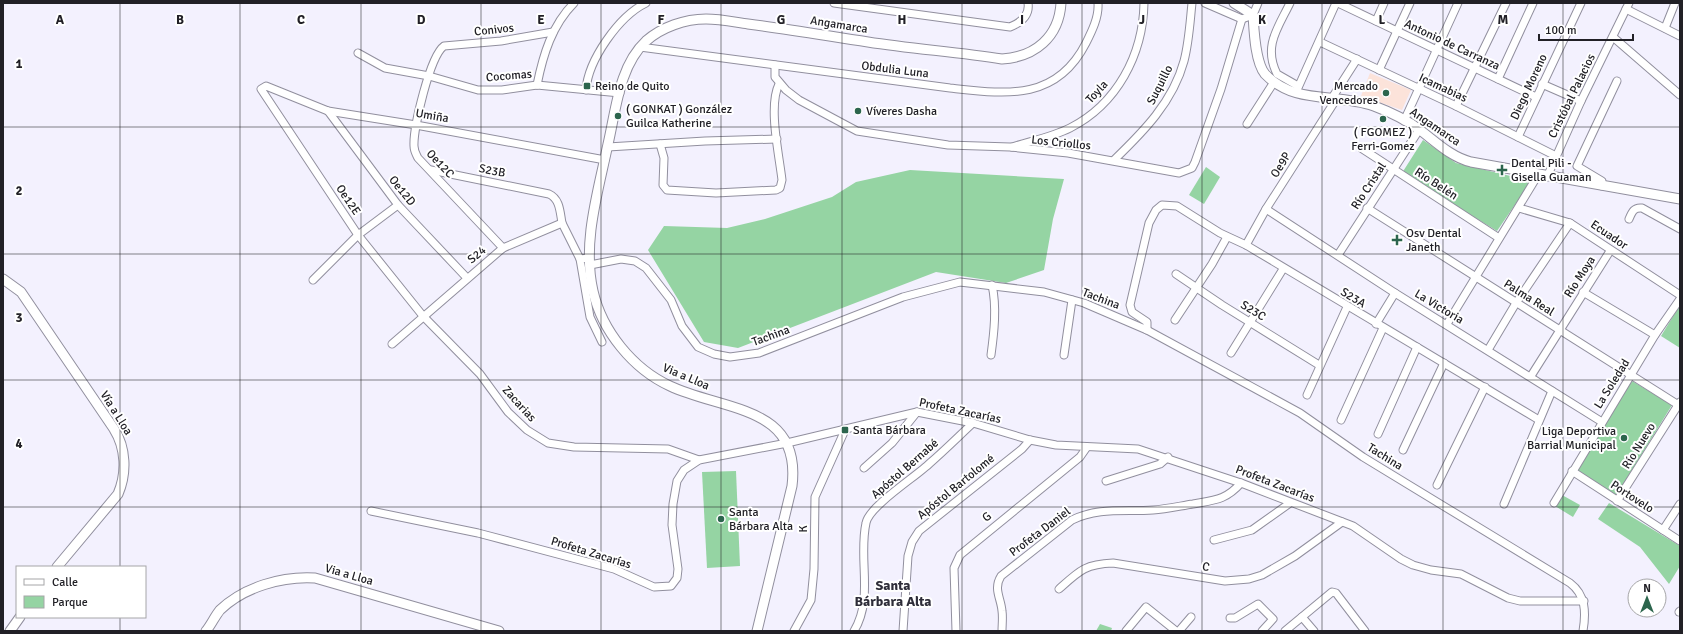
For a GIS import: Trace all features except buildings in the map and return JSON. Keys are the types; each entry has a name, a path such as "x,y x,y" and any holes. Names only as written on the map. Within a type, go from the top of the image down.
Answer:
{"street":[{"path":"537,85 541,66 553,32 574,3"},
{"path":"586,90 592,68 610,35 623,20 646,3"},
{"path":"834,3 876,6 1010,27 1019,23 1025,16 1028,3"},
{"name":"Angamarca","path":"620,93 629,64 640,47 667,27 680,23 706,19 1002,59 1014,58 1031,53 1048,39 1056,25 1061,3"},
{"name":"Obdulia Luna","path":"640,47 1001,94 1024,92 1040,87 1060,76 1075,62 1092,30 1098,11 1098,3"},
{"name":"Toyla","path":"1010,147 1068,128 1098,110 1122,80 1132,61 1139,39 1144,3"},
{"name":"Suquillo","path":"1114,160 1143,132 1157,115 1177,79 1184,61 1192,3"},
{"path":"1205,3 1242,19 1253,15 1258,3"},
{"path":"1234,3 1253,15"},
{"path":"1290,3 1271,43 1270,55 1277,74 1297,90 1337,3"},
{"name":"Antonio de Carranza","path":"1337,3 1536,97"},
{"path":"1376,21 1384,3"},
{"path":"1379,70 1410,3"},
{"path":"1404,120 1458,3"},
{"path":"1456,106 1506,3"},
{"path":"1498,79 1533,3"},
{"name":"Diego Moreno","path":"1518,137 1581,3"},
{"path":"1665,28 1675,3"},
{"path":"1628,6 1680,36"},
{"name":"Cristóbal Palacios","path":"1447,324 1499,238 1556,156 1581,101 1628,6"},
{"name":"Angamarca","path":"1253,15 1260,66 1264,73 1274,82 1297,90 1373,106 1404,120 1435,143 1464,160 1543,176 1680,199"},
{"name":"Los Criollos","path":"779,84 799,100 857,131 948,145 1010,147 1114,160 1179,173 1192,168 1195,162 1221,89 1242,19"},
{"name":"Conivos","path":"439,49 452,44 501,41 553,32"},
{"path":"1613,37 1680,95"},
{"name":"Icamabias","path":"1320,42 1456,106 1556,156"},
{"name":"Oe12C","path":"439,49 429,76 416,125 414,147 415,153 503,248"},
{"name":"Cocomas","path":"358,53 385,68 429,76 478,90 490,91 537,85 620,93"},
{"name":"Oe9P","path":"1246,245 1266,209 1335,98 1357,59"},
{"path":"660,144 664,158 663,185 667,190 716,193 772,191 780,188 782,180 774,98 779,84 775,77 776,65"},
{"path":"1247,124 1274,82"},
{"path":"1602,186 1602,181 1599,178 1577,166 1617,82"},
{"path":"1542,84 1581,101"},
{"name":"Umiña","path":"261,92 262,88 266,86 328,111 416,125 605,160"},
{"name":"Oe12E","path":"261,92 358,235 423,316"},
{"name":"Via a Lloa","path":"620,93 591,224 586,261 599,311 620,345 634,362 670,386 761,418 778,430 787,443 792,462 792,486 757,631"},
{"name":"Oe12D","path":"328,111 398,205 467,278"},
{"name":"Río Cristal","path":"1338,255 1367,208 1419,130"},
{"path":"608,146 660,144 705,140 777,139"},
{"name":"Río Belén","path":"1361,148 1499,238"},
{"name":"S23B","path":"431,170 555,196 558,202 562,223"},
{"path":"313,280 358,235 398,205"},
{"name":"S23A","path":"1147,330 1147,322 1130,309 1149,223 1156,210 1162,205 1177,206 1227,236 1246,245 1347,307 1540,420"},
{"path":"1628,218 1638,207 1680,229"},
{"name":"Palma Real","path":"1367,208 1475,278 1679,405"},
{"name":"Ecuador","path":"1519,208 1570,223 1680,295"},
{"name":"La Victoria","path":"1266,209 1395,293 1531,376 1602,422"},
{"path":"562,223 586,261 590,317 602,342"},
{"name":"S24","path":"392,344 503,248 562,223"},
{"path":"1488,350 1516,303 1570,223"},
{"path":"1175,320 1212,264 1227,236"},
{"name":"Río Moya","path":"1531,376 1610,250"},
{"name":"Tachina","path":"586,261 621,259 635,261 646,268 671,300 682,326 698,347 714,354 730,357 759,353 903,296 960,282 1044,292 1072,300 1147,330 1300,413 1363,457 1570,583 1580,593 1584,601"},
{"path":"1231,353 1251,323 1283,268"},
{"name":"S23C","path":"1176,274 1320,366"},
{"name":"Vía a Lloa","path":"3,279 21,292 114,429 123,450 124,470 118,494 58,566"},
{"path":"991,355 994,313 994,294 992,285"},
{"path":"1583,292 1655,335"},
{"path":"1376,324 1395,293"},
{"name":"La Soledad","path":"1554,503 1655,335 1680,298"},
{"path":"1064,354 1072,300"},
{"path":"1306,395 1347,307"},
{"name":"Zacarias","path":"423,316 480,374 508,412 527,430 548,443 574,447 668,449 679,451 699,460"},
{"path":"1341,420 1383,328"},
{"path":"1378,434 1417,347"},
{"path":"1403,450 1444,363"},
{"path":"1437,485 1485,387"},
{"path":"1504,504 1552,391"},
{"name":"Río Nuevo","path":"1618,501 1679,405"},
{"path":"864,468 892,443 916,412"},
{"name":"Profeta Zacarías","path":"371,510 478,533 614,569 654,587 662,588 671,586 677,578 678,569 672,525 677,482 684,470 699,460 787,443 916,412 973,423 1030,440 1087,447 1138,449 1242,483 1342,522 1363,532 1401,559 1413,565 1430,570 1461,574 1508,598 1520,601 1584,601"},
{"name":"Apóstol Bernabé","path":"854,631 861,618 864,605 864,546 866,521 880,503 930,464 973,423"},
{"name":"K","path":"794,631 811,600 814,569 815,497 845,430"},
{"name":"Apóstol Bartolomé","path":"903,631 908,556 912,542 919,531 1022,449 1030,440"},
{"name":"G","path":"956,631 954,568 960,555 1080,457 1087,447"},
{"path":"1106,481 1160,464 1168,458"},
{"name":"Portovelo","path":"1572,471 1680,542"},
{"name":"Profeta Daniel","path":"1002,631 1003,612 998,600 997,582 1001,576 1072,520 1084,514 1154,510 1221,499 1233,492 1242,483"},
{"path":"1214,540 1252,530 1290,503"},
{"path":"1663,530 1680,504"},
{"name":"C","path":"1059,589 1082,569 1097,563 1113,563 1225,580 1249,580 1262,575 1295,556 1342,522"},
{"name":"Via a Lloa","path":"206,631 220,611 242,595 272,582 302,577 315,578 499,631"},
{"path":"1285,631 1332,592 1336,593 1365,631"},
{"path":"1583,631 1584,601"},
{"path":"1230,618 1235,618 1258,604 1272,620 1262,631"},
{"path":"1126,631 1146,607 1177,631 1191,617"},
{"path":"1302,617 1314,631"},
{"path":"10,631 19,618"}],"shaded area":[{"name":"Mercado Vencedores","path":"1370,73 1411,90 1402,110 1361,96"}],"green space":[{"path":"1423,140 1456,163 1523,179 1529,184 1497,231 1402,173"},
{"path":"1206,167 1220,177 1204,204 1189,195"},
{"path":"910,170 1064,179 1053,219 1044,270 1006,283 936,272 738,348 704,342 648,250 664,226 727,228 765,219 832,197 856,182"},
{"path":"1680,305 1680,348 1661,336"},
{"name":"Liga Deportiva Barrial Municipal","path":"1632,381 1672,405 1616,496 1576,470"},
{"name":"Santa Bárbara Alta","path":"736,471 740,566 707,568 702,472"},
{"path":"1562,495 1580,505 1573,517 1555,506"},
{"path":"1609,503 1680,546 1680,566 1669,584 1667,578 1664,578 1640,547 1598,519"},
{"path":"1100,624 1112,628 1111,631 1096,631"}],"place":[{"name":"Reino de Quito","path":"587,86"},
{"name":"Mercado Vencedores","path":"1386,93"},
{"name":"Víveres Dasha","path":"858,111"},
{"name":"( GONKAT ) González Guilca Katherine","path":"618,116"},
{"name":"( FGOMEZ ) Ferri-Gomez","path":"1383,119"},
{"name":"Dental Pili - Gisella Guaman","path":"1502,170"},
{"name":"Osv Dental Janeth","path":"1397,240"},
{"name":"Santa Bárbara","path":"845,430"},
{"name":"Liga Deportiva Barrial Municipal","path":"1624,438"},
{"name":"Santa Bárbara Alta","path":"721,519"}],"district":[{"name":"Santa Bárbara Alta","path":"893,594"}]}
